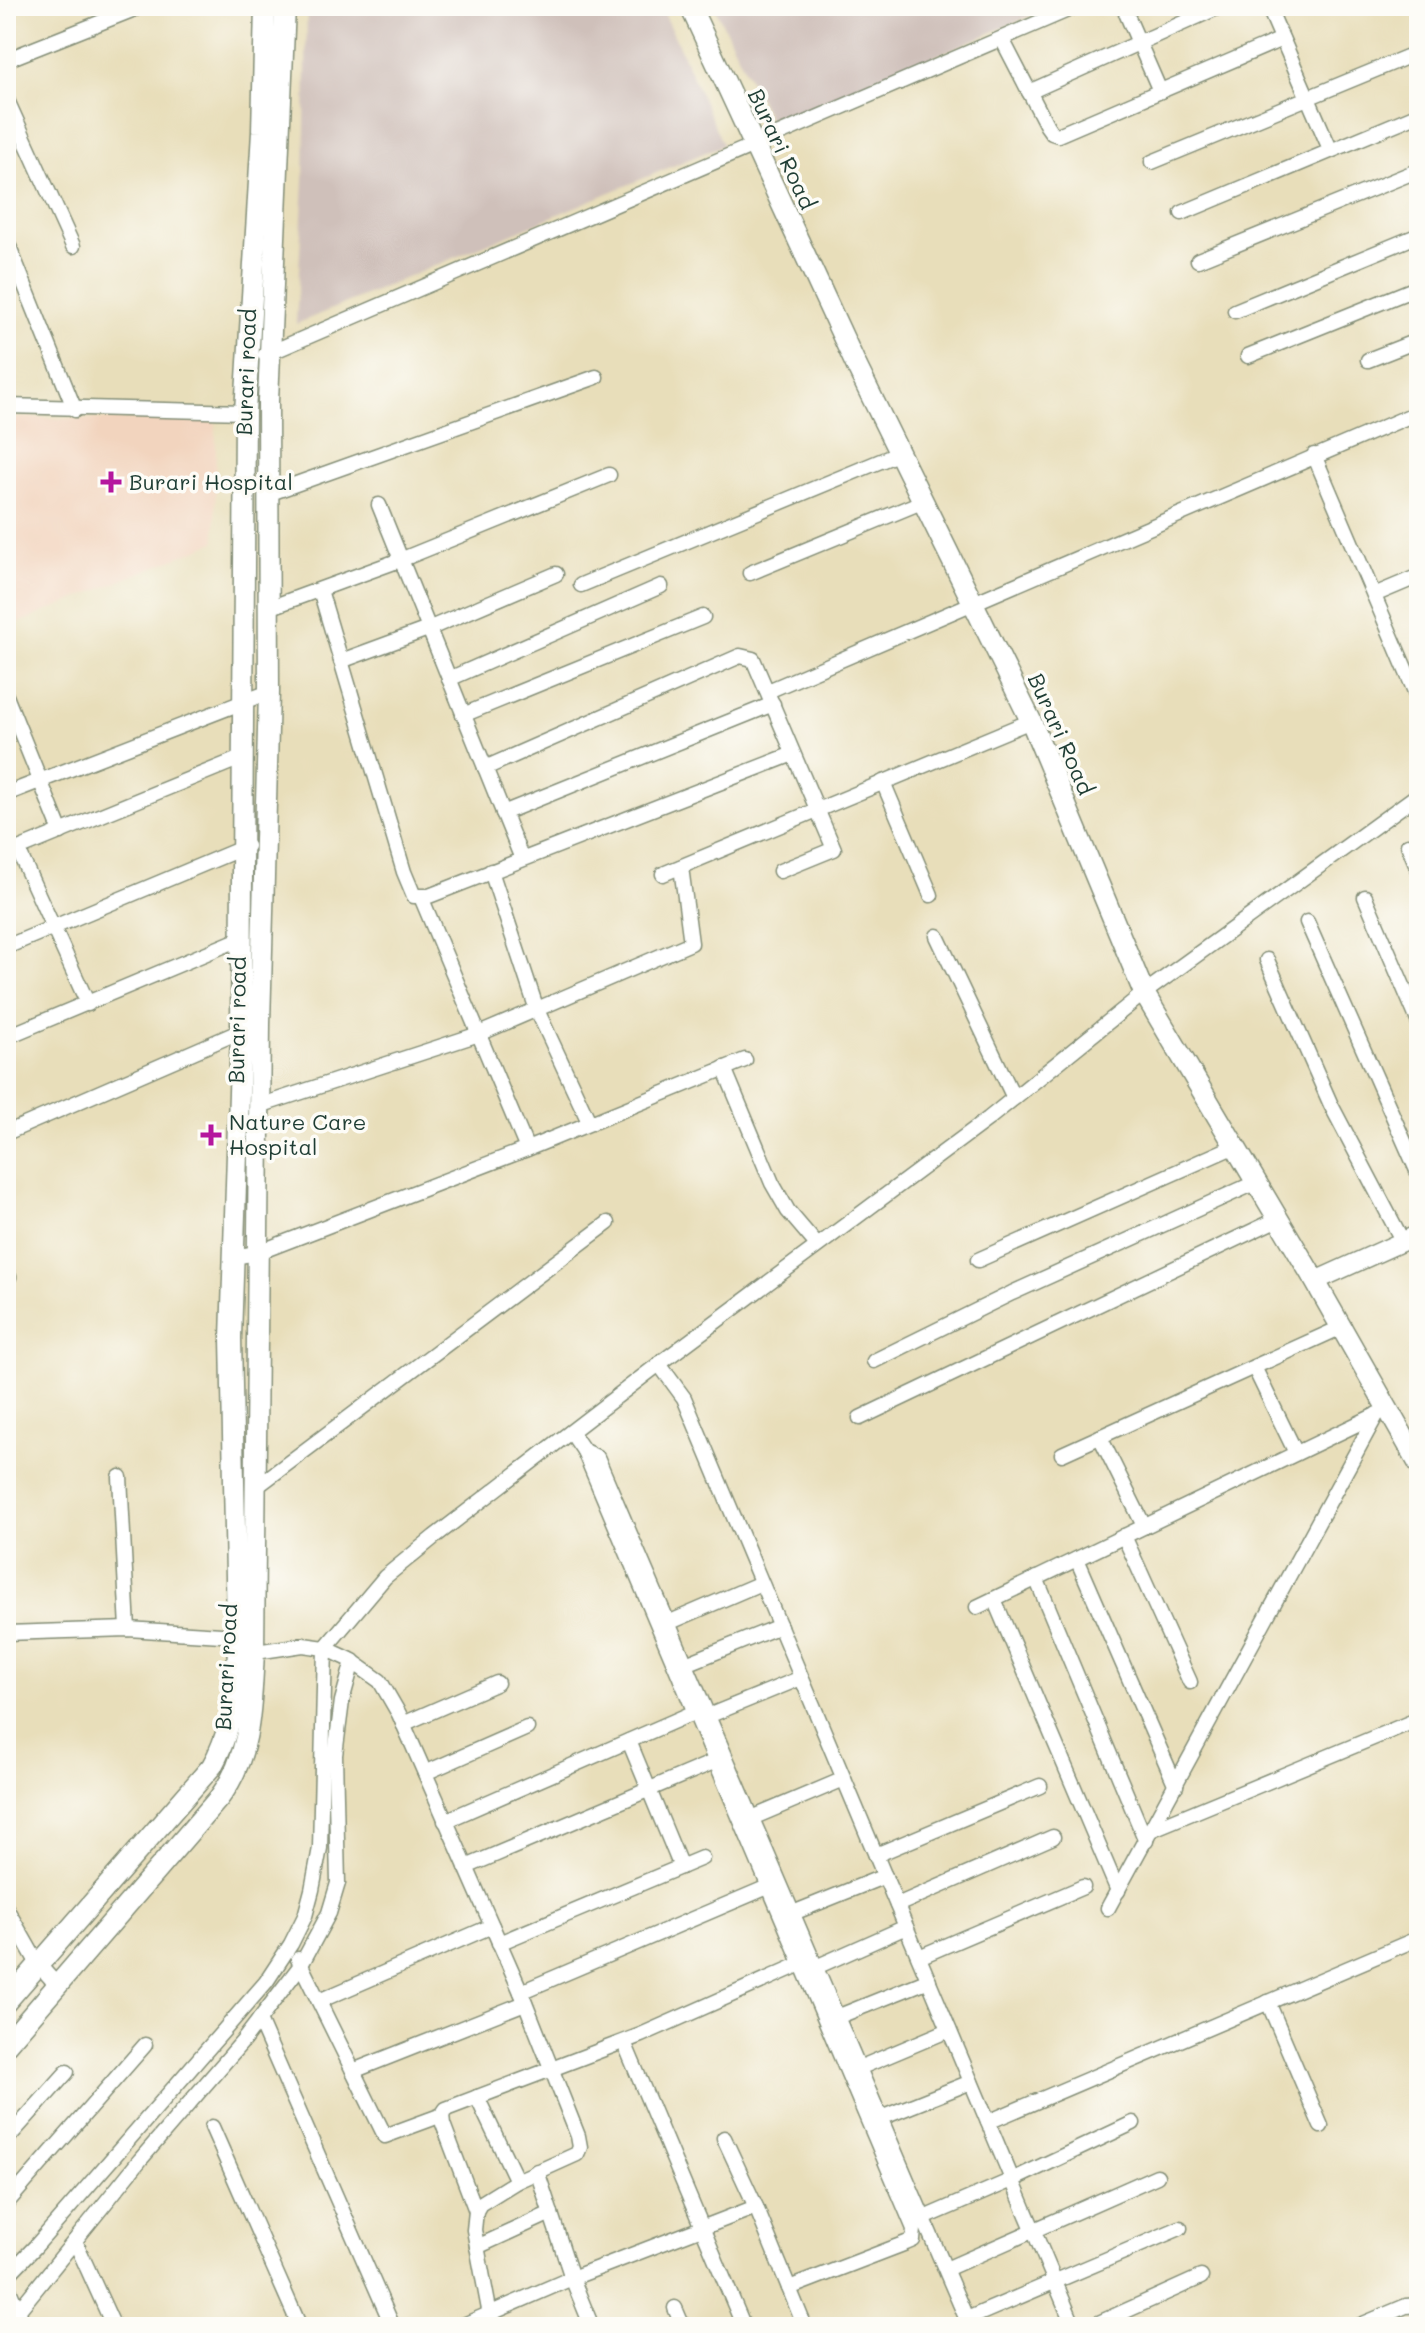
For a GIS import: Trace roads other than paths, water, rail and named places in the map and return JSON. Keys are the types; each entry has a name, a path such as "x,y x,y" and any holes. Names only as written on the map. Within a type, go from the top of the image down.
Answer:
{"main road":[{"name":"Burari road","path":"6,2045 234,1779 251,1720 243,1647 231,1392 241,1031 245,412 262,132 265,6"},
{"name":"Burari road","path":"6,2002 212,1766 225,1743 232,1720 243,1647 255,1488 263,841 269,692 270,354 285,6"},
{"name":"Burari Road","path":"690,6 753,147 1031,721 1150,1003 1342,1327 1382,1412 1419,1464"}],"street":[{"path":"6,60 142,6"},
{"path":"249,356 270,354 1002,39 1057,10 1077,6"},
{"path":"1123,6 1160,91"},
{"path":"1029,92 1221,6"},
{"path":"1268,6 1330,149"},
{"path":"1002,39 1047,126 1058,135 1282,39"},
{"path":"1152,162 1419,52"},
{"path":"6,98 73,246"},
{"path":"1182,213 1419,114"},
{"path":"1198,260 1419,170"},
{"path":"1235,311 1419,235"},
{"path":"6,239 75,410"},
{"path":"1248,356 1419,287"},
{"path":"1368,360 1419,340"},
{"path":"268,494 596,377"},
{"path":"6,406 245,412"},
{"path":"503,813 771,697 974,603 1419,412"},
{"path":"581,585 900,453"},
{"path":"1314,455 1419,701"},
{"path":"269,608 400,560 609,475"},
{"path":"750,573 924,501"},
{"path":"379,505 522,859"},
{"path":"341,661 428,629 556,574"},
{"path":"1374,595 1419,576"},
{"path":"449,679 661,586"},
{"path":"320,590 404,872 414,896 421,897 491,871 793,754"},
{"path":"463,715 703,617"},
{"path":"485,768 740,656 753,659 834,849 780,871"},
{"path":"6,794 269,692"},
{"path":"6,696 61,832"},
{"path":"663,874 1031,721"},
{"path":"88,1004 53,926 12,852 241,758"},
{"path":"883,782 931,895"},
{"path":"25,2327 7,2283 266,1982 305,1916 320,1848 341,1655 385,1577 578,1442 817,1245 1014,1098 1150,1003 1419,794"},
{"path":"6,947 263,841"},
{"path":"1408,845 1419,871"},
{"path":"259,1106 479,1034 691,943 681,867"},
{"path":"491,871 537,1010 589,1122"},
{"path":"421,897 527,1149"},
{"path":"1365,897 1419,1023"},
{"path":"1307,922 1419,1175"},
{"path":"937,936 1014,1098"},
{"path":"6,1037 240,939"},
{"path":"1267,960 1331,1105 1411,1238 1315,1281"},
{"path":"6,1133 241,1031"},
{"path":"233,1257 257,1253 527,1149 745,1060"},
{"path":"724,1068 772,1183 788,1211 817,1245"},
{"path":"978,1260 1235,1146"},
{"path":"874,1361 1012,1293 1257,1182"},
{"path":"860,1418 1278,1219"},
{"path":"255,1488 608,1223"},
{"path":"1062,1454 1342,1327"},
{"path":"1254,1367 1296,1453"},
{"path":"665,1371 684,1398 1074,2327"},
{"path":"977,1607 1382,1412"},
{"path":"1108,1908 1382,1412"},
{"path":"1100,1437 1144,1526"},
{"path":"578,1442 597,1457 686,1664 716,1761 770,1886 837,2017 969,2323 1180,2228"},
{"path":"578,1442 793,1913 810,1965 915,2235 913,2240 906,2243 789,2288"},
{"path":"120,1477 128,1629"},
{"path":"1124,1536 1190,1682"},
{"path":"1077,1559 1176,1786"},
{"path":"1036,1578 1150,1835"},
{"path":"668,1623 761,1583"},
{"path":"994,1599 1118,1891"},
{"path":"686,1664 780,1626"},
{"path":"6,1633 128,1629 243,1647 303,1645 341,1655 380,1681 403,1724 523,1998 580,2147 577,2154 517,2181 480,2204 476,2211 474,2230 490,2315"},
{"path":"17,2308 259,2020 301,1965 329,1913 337,1893 335,1755 342,1701 341,1655"},
{"path":"445,1821 629,1741 801,1678"},
{"path":"403,1724 497,1683"},
{"path":"1150,1835 1419,1719"},
{"path":"425,1773 527,1728"},
{"path":"629,1741 681,1867"},
{"path":"466,1867 716,1761"},
{"path":"752,1818 844,1779"},
{"path":"876,1855 1040,1786"},
{"path":"897,1905 1053,1837"},
{"path":"499,1943 702,1858"},
{"path":"793,1913 885,1876"},
{"path":"353,2071 770,1886"},
{"path":"919,1957 1083,1887"},
{"path":"6,1908 38,1964 56,1984"},
{"path":"319,2001 492,1926"},
{"path":"291,1944 385,2136 442,2115 454,2105 624,2042 906,1927"},
{"path":"988,2122 1419,1938"},
{"path":"837,2017 929,1980"},
{"path":"1268,2002 1321,2126"},
{"path":"259,2020 393,2327"},
{"path":"859,2068 949,2030"},
{"path":"624,2042 744,2327"},
{"path":"6,2204 145,2045"},
{"path":"6,2140 67,2072"},
{"path":"881,2118 971,2082"},
{"path":"477,2097 517,2181"},
{"path":"442,2115 476,2211"},
{"path":"924,2218 1133,2123"},
{"path":"212,2127 300,2327"},
{"path":"724,2138 805,2327"},
{"path":"537,2171 572,2278 592,2327"},
{"path":"946,2269 1157,2176"},
{"path":"459,2327 572,2278 756,2207"},
{"path":"477,2247 551,2213"},
{"path":"75,2241 114,2327"},
{"path":"1090,2327 1201,2277"},
{"path":"1356,2327 1406,2306 1419,2305"},
{"path":"675,2308 683,2327"}],"place":[{"name":"Burari Hospital","path":"111,482"},
{"name":"Nature Care Hospital","path":"211,1135"}]}
